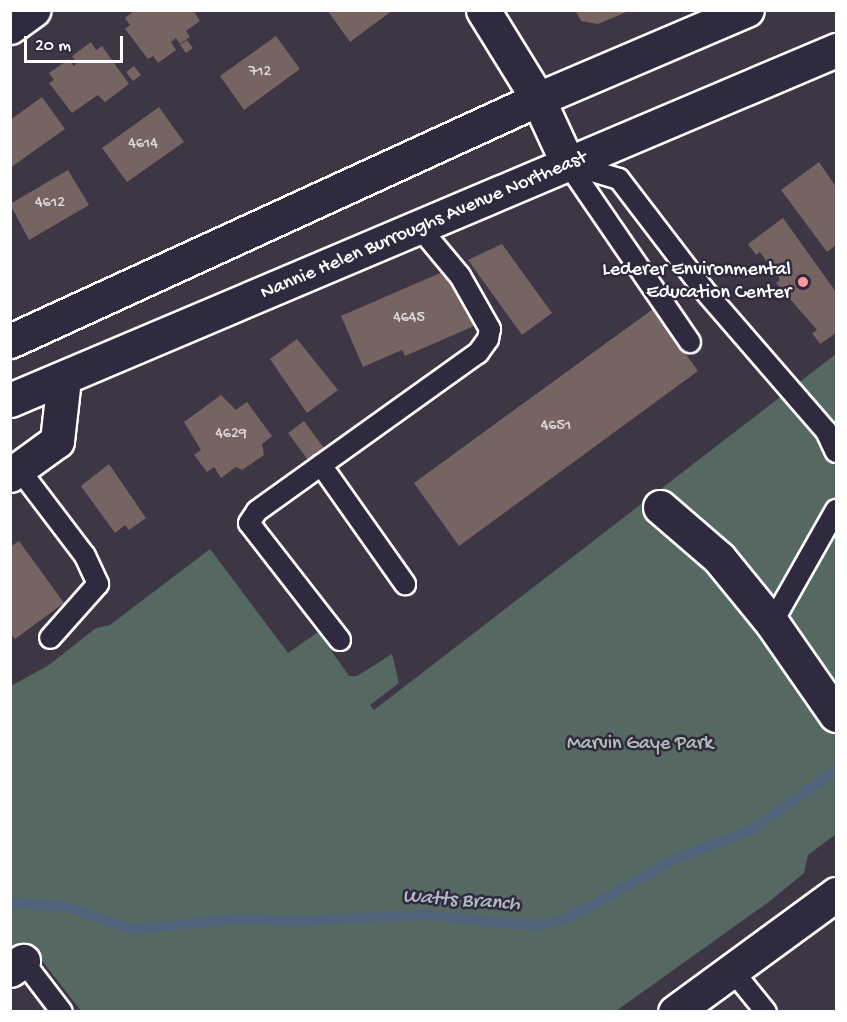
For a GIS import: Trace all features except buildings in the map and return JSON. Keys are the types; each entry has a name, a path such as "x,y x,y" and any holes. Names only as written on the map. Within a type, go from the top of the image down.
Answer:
{"main road":[{"path":"10,27 33,10"},
{"path":"483,10 538,99 568,164"},
{"path":"10,341 538,99 747,10"},
{"name":"Nannie Helen Burroughs Avenue Northeast","path":"10,400 64,380 837,50"},
{"path":"15,472 57,441 64,380"},
{"path":"660,507 719,558 772,623 810,681 837,714"},
{"path":"675,1011 837,894"}],"lane":[{"path":"568,164 690,342"},
{"path":"568,164 619,179 703,289 826,431 837,452"},
{"path":"340,640 249,523 257,511 478,353 488,339 490,328 460,276 420,228"},
{"path":"321,465 405,584"},
{"path":"15,472 85,556 98,584 50,638"},
{"path":"772,623 837,510"},
{"path":"17,965 62,1011"},
{"path":"732,970 766,1011"}],"green space":[{"name":"Marvin Gaye Park","path":"836,354 836,834 808,855 804,873 770,901 616,1011 81,1011 29,944 11,957 11,686 49,665 96,628 110,625 210,549 288,653 318,632 349,676 357,676 392,654 399,683 370,705 374,710"}],"waterway":[{"name":"Watts Branch","path":"10,903 65,906 133,929 237,919 298,921 423,915 536,926 567,919 677,858 752,830 836,770"}],"place":[{"name":"Lederer Environmental Education Center","path":"803,282"}]}
